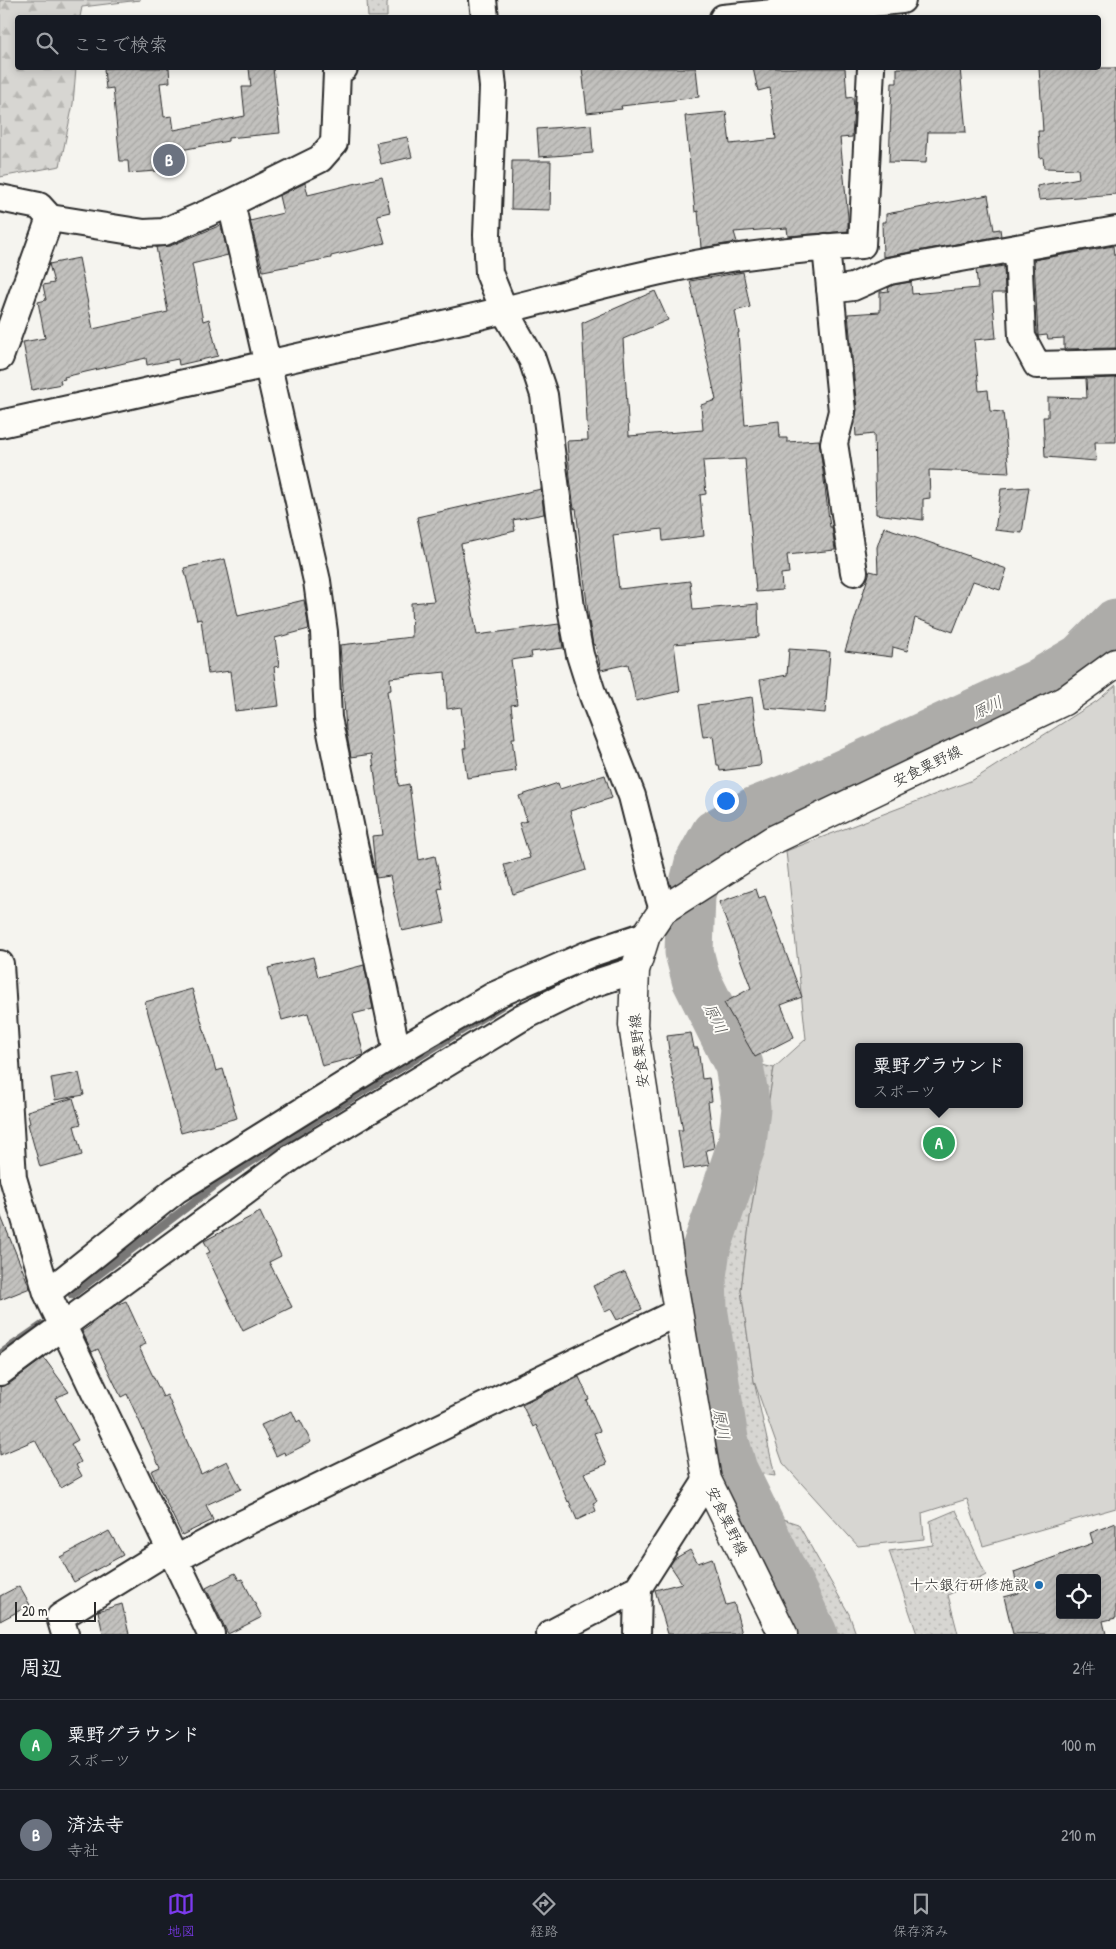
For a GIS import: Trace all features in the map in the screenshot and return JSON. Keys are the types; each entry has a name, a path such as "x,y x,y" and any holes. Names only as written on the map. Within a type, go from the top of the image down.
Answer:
{"main road":[{"name":"安食粟野線","path":"783,1634 707,1480 678,1312 633,1025 635,970 646,935 670,905 771,841 1064,701 1116,663"}],"street":[{"path":"482,0 484,15"},
{"path":"764,15 876,7 902,0"},
{"path":"0,198 39,206 50,218 144,233 164,232 231,203 320,159 334,143 337,72 340,70"},
{"path":"491,70 493,87 487,235 489,274 504,310 532,359 544,395 571,608 580,655 593,696 632,796 670,905"},
{"path":"0,424 268,365 504,310 606,284 710,262 772,252 862,245 871,70"},
{"path":"231,203 317,581 324,632 328,718 397,1052"},
{"path":"0,357 5,328 50,218"},
{"path":"830,290 853,287 889,271 1116,230"},
{"path":"826,247 842,411 834,443 854,572"},
{"path":"1018,248 1022,337 1037,365 1116,363"},
{"path":"47,1293 176,1190 397,1052 493,996 589,954 646,935"},
{"path":"0,964 13,1178 47,1293 211,1634"},
{"path":"0,1372 291,1158 521,1018 586,986 635,970"},
{"path":"65,1634 60,1617 173,1554 245,1523 678,1312"},
{"path":"550,1634 638,1588 707,1480"},
{"path":"637,1634 638,1588"}],"green space":[{"path":"0,0 140,0 82,7 80,15 15,15 15,70 76,70 73,104 60,166 0,177"},
{"path":"367,0 388,0 387,15 368,15"},
{"path":"1116,685 1116,1508 983,1546 967,1499 922,1513 924,1539 858,1546 783,1463 754,1381 741,1290 750,1218 774,1068 806,1039 786,851 973,780 1097,701"},
{"path":"758,1064 774,1068 750,1218 741,1290 754,1381 775,1476 727,1469 694,1300 704,1232 749,1106 737,1074"},
{"path":"746,1507 798,1524 849,1614 856,1634 800,1634"},
{"path":"956,1510 986,1575 948,1595 958,1634 917,1634 889,1551 933,1545 930,1521"}],"building":[{"path":"1101,68 1116,68 1116,194 1039,200 1037,186 1079,178 1078,169 1044,168 1043,157 1040,158 1038,131 1043,131 1039,70 1101,70"},
{"path":"104,70 169,70 170,82 160,83 164,117 172,116 174,130 245,116 242,87 251,87 249,70 273,70 280,133 228,138 228,141 176,151 176,159 170,159 171,170 129,173 128,161 120,161 113,88 106,89"},
{"path":"582,70 696,70 699,97 621,106 622,109 587,113"},
{"path":"753,70 845,70 847,98 853,97 854,109 852,137 840,138 848,231 788,236 787,228 734,232 737,242 701,248 698,211 695,212 685,116 726,112 730,144 776,139 770,88 758,91"},
{"path":"897,70 960,70 966,132 928,132 926,163 889,162 892,83 897,83"},
{"path":"591,125 593,153 539,157 537,129"},
{"path":"407,137 412,157 381,164 376,143"},
{"path":"512,161 551,161 550,210 511,209"},
{"path":"382,177 390,212 377,215 385,243 331,256 331,258 263,271 250,221 283,213 279,196 305,183 308,195"},
{"path":"988,195 994,230 1000,229 1001,236 883,257 882,222 886,222 886,214"},
{"path":"221,225 228,255 192,264 203,321 209,319 218,356 179,365 178,359 147,365 146,358 64,377 65,379 60,380 61,384 32,390 23,342 45,338 38,302 46,300 43,285 54,283 49,264 79,258 93,329 168,312 156,247 170,246"},
{"path":"1113,246 1114,255 1116,255 1116,348 1064,349 1064,338 1048,339 1047,335 1038,336 1034,260"},
{"path":"1004,266 1005,293 992,293 996,338 974,340 979,391 988,390 990,411 1003,412 1009,473 929,470 930,498 923,499 923,520 876,514 874,434 856,436 855,421 857,410 848,314 880,312 880,292 889,291 888,288 893,285 911,282 912,294 978,288 976,270"},
{"path":"743,272 750,307 735,311 739,333 745,425 779,421 780,438 787,438 787,442 819,440 830,527 832,527 835,550 787,555 789,573 781,574 782,590 756,592 745,459 703,461 706,494 700,495 704,536 663,541 662,529 613,535 619,589 690,581 693,610 758,604 759,637 674,644 680,691 636,701 628,664 601,670 595,644 593,645 589,621 576,508 574,509 570,478 567,441 588,440 582,323 655,291 668,320 623,339 629,436 703,430 701,405 716,400 690,281"},
{"path":"1116,378 1116,442 1095,442 1096,461 1045,457 1043,417 1048,417 1048,397 1087,398 1086,379"},
{"path":"1029,487 1022,533 995,530 1001,489"},
{"path":"541,489 544,514 513,520 515,531 461,544 477,635 559,624 563,648 531,652 532,657 511,660 517,704 511,705 516,771 467,778 463,748 466,748 461,707 447,709 445,672 390,678 391,690 387,691 399,786 409,784 419,860 435,856 442,888 438,889 445,922 402,931 390,876 376,878 372,836 383,835 372,754 351,757 346,730 340,645 412,637 411,603 434,601 417,517"},
{"path":"884,527 1007,569 1000,590 973,581 953,632 915,618 907,651 893,647 892,657 845,651 870,571 878,573 877,547"},
{"path":"225,559 238,616 304,600 309,629 275,638 279,666 274,667 279,706 235,711 230,671 208,674 201,619 197,620 184,568"},
{"path":"789,649 830,652 825,713 765,708 760,680 787,675"},
{"path":"752,697 761,764 759,766 720,771 719,765 717,765 713,736 703,737 698,705"},
{"path":"605,775 612,798 570,811 586,870 513,894 504,865 530,858 519,823 527,821 519,796 558,783 560,789"},
{"path":"756,889 759,898 765,896 802,997 781,1005 794,1037 755,1057 724,1003 751,988 719,902"},
{"path":"313,957 318,977 364,965 373,1009 353,1014 364,1055 322,1066 308,1013 282,1020 268,968"},
{"path":"192,989 216,1071 223,1069 237,1118 181,1133 145,1002"},
{"path":"691,1033 694,1048 698,1048 702,1079 709,1078 712,1101 708,1102 714,1148 706,1150 709,1165 684,1169 678,1130 683,1130 667,1036"},
{"path":"79,1073 84,1095 55,1100 51,1078"},
{"path":"73,1098 81,1124 74,1126 82,1155 40,1167 28,1124 30,1123 27,1111"},
{"path":"260,1212 281,1256 269,1262 292,1307 243,1331 206,1254 210,1252 204,1241"},
{"path":"0,1214 30,1288 0,1300"},
{"path":"625,1272 642,1309 617,1320 611,1309 605,1312 593,1286"},
{"path":"126,1301 146,1344 139,1347 163,1397 167,1395 201,1474 227,1461 241,1489 206,1505 213,1520 182,1535 151,1471 160,1467 127,1394 121,1397 98,1349 92,1352 82,1331 114,1306"},
{"path":"44,1358 69,1392 55,1398 78,1440 71,1444 81,1462 76,1465 82,1476 61,1488 35,1440 0,1455 0,1387 9,1384"},
{"path":"579,1377 589,1399 586,1400 600,1431 594,1433 607,1464 584,1473 597,1501 593,1503 596,1511 577,1520 536,1425 533,1427 522,1405"},
{"path":"292,1411 297,1422 300,1420 311,1442 285,1455 284,1452 276,1456 261,1425"},
{"name":"十六銀行研修施設","path":"1116,1523 1116,1618 1103,1621 1106,1634 1013,1634 1004,1597 1019,1593 1014,1572 1093,1543 1090,1533"},
{"path":"109,1531 123,1555 74,1582 60,1557"},
{"path":"690,1550 698,1563 712,1558 726,1605 734,1603 742,1634 668,1634 655,1590 682,1583 670,1565 674,1559"},
{"path":"235,1573 239,1580 242,1579 262,1617 228,1634 206,1588"},
{"path":"19,1586 30,1605 0,1621 0,1596"},
{"path":"122,1604 129,1634 103,1634 98,1611"}],"waterway":[{"name":"原川","path":"813,1634 733,1470 724,1439 703,1308 702,1276 706,1249 742,1144 746,1108 739,1065 696,979 689,952 691,895 699,863 715,834 755,811 804,792 1037,684 1081,658 1116,623"},
{"path":"72,1295 217,1184 503,1005"},
{"path":"0,1354 42,1325"}],"place":[{"name":"済法寺","path":"169,160"},
{"name":"粟野グラウンド","path":"939,1143"},
{"name":"十六銀行研修施設","path":"1039,1585"}]}
